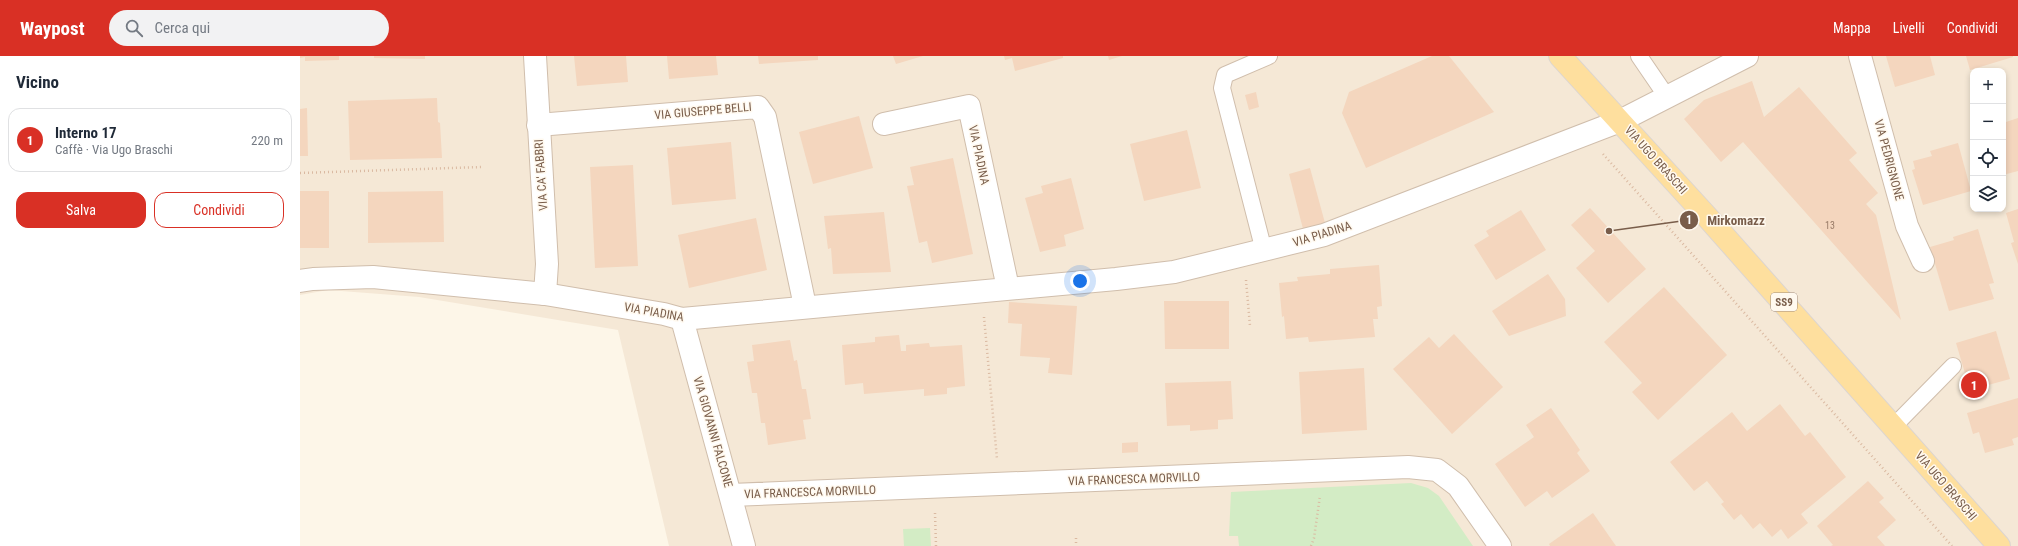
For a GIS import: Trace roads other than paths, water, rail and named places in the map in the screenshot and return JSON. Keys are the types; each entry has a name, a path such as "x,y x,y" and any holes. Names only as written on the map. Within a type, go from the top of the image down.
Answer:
{"main road":[{"name":"VIA UGO BRASCHI","path":"1560,56 1620,120 1894,426 1999,546"}],"street":[{"name":"VIA CA' FABBRI","path":"535,56 547,264 545,294"},
{"path":"1620,120 1747,56"},
{"name":"VIA PEDRIGNONE","path":"1860,56 1907,226 1923,261"},
{"name":"VIA PIADINA","path":"884,124 969,106 1008,288"},
{"name":"VIA GIUSEPPE BELLI","path":"538,125 758,107 765,117 805,306"},
{"name":"VIA PIADINA","path":"300,281 313,279 373,277 545,294 664,314 682,319 805,306 1116,279 1174,272 1324,235 1620,120"},
{"name":"VIA GIOVANNI FALCONE","path":"682,319 744,546"},
{"name":"VIA FRANCESCA MORVILLO","path":"731,495 1408,467 1437,470 1458,486 1500,546"}],"lane":[{"path":"1254,253 1222,88 1225,75 1269,56"},
{"path":"1639,56 1667,97"},
{"path":"1894,426 1953,366"}],"place":[{"name":"Mirkomazz","path":"1609,231"},
{"name":"Interno 17","path":"1974,385"}]}
